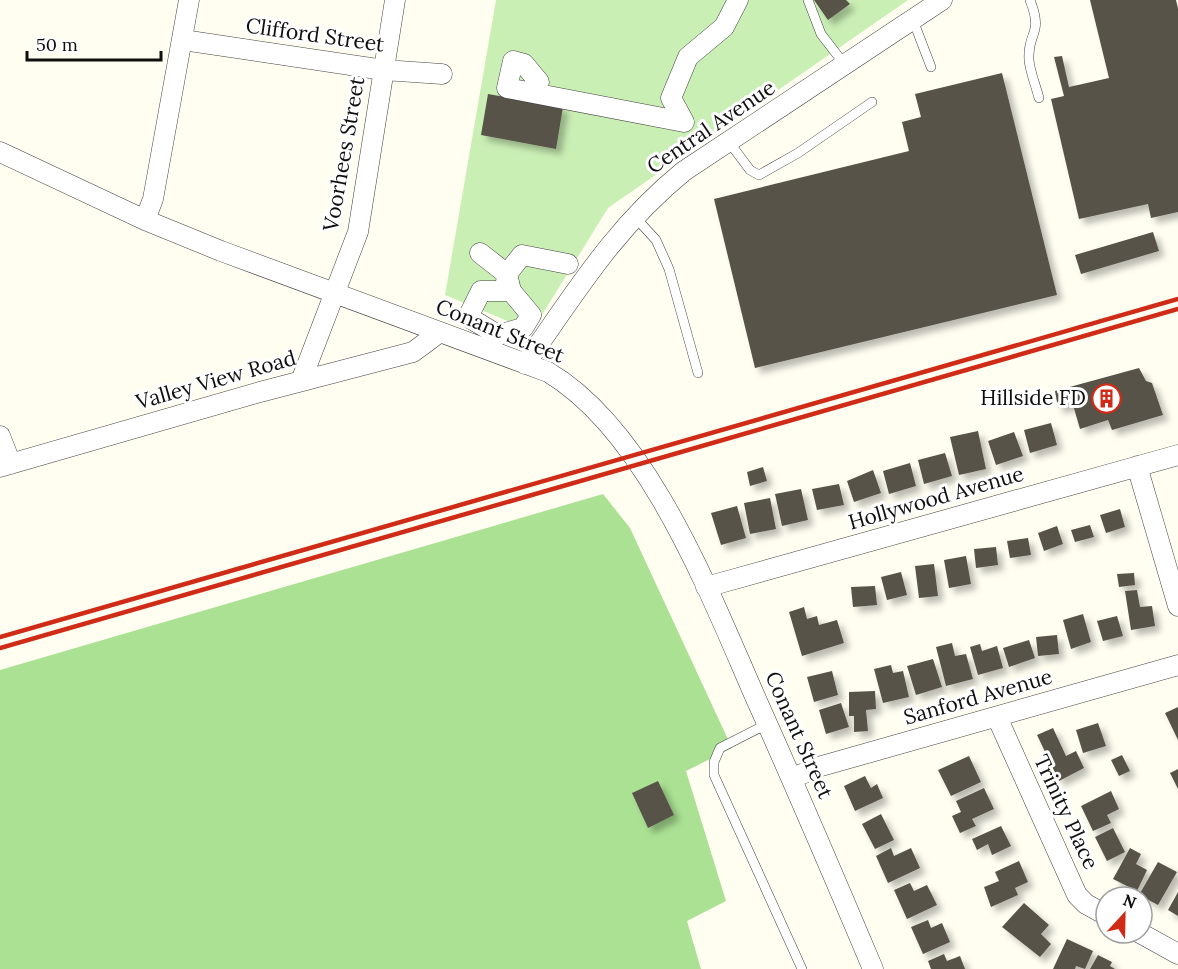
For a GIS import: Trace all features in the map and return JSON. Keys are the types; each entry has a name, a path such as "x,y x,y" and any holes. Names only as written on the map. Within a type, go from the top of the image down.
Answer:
{"street":[{"path":"145,220 153,199 189,0"},
{"name":"Voorhees Street","path":"301,381 358,232 395,0"},
{"path":"539,82 524,64 513,61 507,88 684,122 670,98 687,57 724,27 738,0"},
{"name":"Central Avenue","path":"525,364 597,259 634,216 684,171 942,0"},
{"name":"Clifford Street","path":"183,40 384,70 442,74"},
{"name":"Conant Street","path":"0,152 145,220 548,372 570,385 622,439 669,514 706,587 793,778 873,969"},
{"path":"480,253 507,274 522,255 568,264"},
{"name":"Valley View Road","path":"5,465 301,381 413,352 440,332"},
{"path":"0,436 5,465"},
{"name":"Hollywood Avenue","path":"706,587 1178,455"},
{"path":"1137,466 1178,606"},
{"name":"Sanford Avenue","path":"793,778 818,767 1178,665"},
{"name":"Trinity Place","path":"997,717 1077,895 1094,908"},
{"path":"1154,941 1178,954"}],"lane":[{"path":"808,0 820,34 845,65"},
{"path":"1030,0 1037,19 1036,34 1029,47 1029,62 1039,98"},
{"path":"913,20 930,67"},
{"path":"729,142 750,170 759,175 798,153 872,102"},
{"path":"634,216 656,240 669,269 698,373"},
{"path":"767,724 720,748 714,762 714,775 802,969"}],"green space":[{"path":"496,0 908,0 608,208 532,331 445,295"},
{"path":"603,494 630,528 732,748 686,771 726,901 687,921 701,969 0,969 0,670"}],"building":[{"path":"814,0 846,0 850,4 828,20"},
{"path":"1090,0 1176,0 1178,9 1178,212 1151,218 1148,204 1079,219 1051,99 1064,96 1054,57 1062,56 1069,87 1109,78"},
{"path":"1002,73 1057,295 755,368 714,199 909,151 902,122 921,117 915,94"},
{"path":"488,94 563,107 556,149 481,135"},
{"path":"1153,232 1159,251 1081,274 1075,255"},
{"name":"Hillside FD","path":"1139,368 1146,381 1152,383 1163,415 1112,430 1108,420 1080,429 1073,405 1058,408 1055,391"},
{"path":"1051,423 1057,445 1030,453 1024,430"},
{"path":"978,431 986,469 959,475 950,437"},
{"path":"1014,432 1023,456 996,465 988,441"},
{"path":"945,453 952,476 924,484 918,460"},
{"path":"910,463 916,486 889,494 883,471"},
{"path":"763,467 767,481 750,486 747,472"},
{"path":"873,470 881,493 854,502 847,481"},
{"path":"839,484 844,505 817,510 812,489"},
{"path":"801,489 808,520 782,526 775,494"},
{"path":"770,498 776,529 750,534 744,503"},
{"path":"737,506 746,538 721,545 711,513"},
{"path":"1120,509 1125,527 1106,533 1100,515"},
{"path":"1090,525 1094,537 1075,542 1071,530"},
{"path":"1057,526 1063,544 1044,551 1038,533"},
{"path":"1028,538 1031,555 1010,558 1007,541"},
{"path":"996,547 998,565 976,568 974,549"},
{"path":"966,556 971,584 949,588 944,560"},
{"path":"934,564 938,596 919,598 915,566"},
{"path":"901,572 907,595 887,600 881,577"},
{"path":"1134,573 1135,585 1119,587 1117,574"},
{"path":"875,586 877,605 853,607 851,587"},
{"path":"1137,590 1140,607 1152,606 1155,626 1131,630 1125,591"},
{"path":"804,607 807,619 817,616 819,625 837,620 844,643 802,656 789,612"},
{"path":"1083,614 1091,642 1071,649 1063,620"},
{"path":"1117,616 1123,636 1103,641 1097,621"},
{"path":"1057,635 1059,654 1038,656 1036,637"},
{"path":"1029,640 1035,658 1009,667 1003,648"},
{"path":"952,643 955,656 966,654 973,679 946,686 936,647"},
{"path":"980,644 982,651 997,646 1003,668 978,675 970,647"},
{"path":"933,659 942,687 916,695 907,666"},
{"path":"891,665 893,673 903,671 909,697 883,703 874,669"},
{"path":"832,671 838,695 814,702 807,677"},
{"path":"875,691 876,709 866,710 868,731 854,732 854,716 849,716 849,692"},
{"path":"841,703 849,727 826,734 819,710"},
{"path":"1178,707 1178,740 1165,713"},
{"path":"1098,723 1106,746 1083,753 1076,730"},
{"path":"1053,728 1066,756 1076,751 1084,768 1059,781 1037,735"},
{"path":"1122,755 1130,771 1119,776 1111,760"},
{"path":"969,756 981,782 951,796 938,770"},
{"path":"1178,769 1178,789 1170,773"},
{"path":"865,776 871,788 877,784 883,798 855,811 844,786"},
{"path":"658,781 674,815 648,828 632,793"},
{"path":"984,788 994,809 972,819 976,826 960,833 952,816 961,812 956,801"},
{"path":"1111,791 1119,809 1107,815 1111,823 1093,831 1081,806"},
{"path":"881,814 894,840 875,849 862,824"},
{"path":"1001,826 1011,846 992,855 988,844 977,850 972,839"},
{"path":"1113,828 1125,852 1107,861 1095,837"},
{"path":"891,848 894,856 911,848 920,868 888,883 876,856"},
{"path":"1130,848 1141,854 1136,864 1147,870 1140,885 1125,885 1113,879"},
{"path":"1019,861 1028,882 1015,888 1018,895 991,907 984,887 999,881 995,872"},
{"path":"1158,862 1177,872 1158,905 1154,903 1154,885 1145,885"},
{"path":"910,883 914,891 927,885 937,905 907,919 894,890"},
{"path":"1178,892 1178,916 1168,910"},
{"path":"1024,903 1049,925 1041,934 1051,944 1040,957 1002,927"},
{"path":"928,920 931,928 942,923 950,942 923,954 911,927"},
{"path":"1067,939 1093,951 1085,969 1076,966 1075,969 1053,969"},
{"path":"944,954 947,961 960,956 965,969 931,969 928,961"},
{"path":"1098,955 1112,962 1110,966 1115,969 1090,969"}],"railway":[{"path":"0,637 1178,299"},
{"path":"0,648 1178,309"}],"place":[{"name":"Hillside FD","path":"1107,398"}]}
